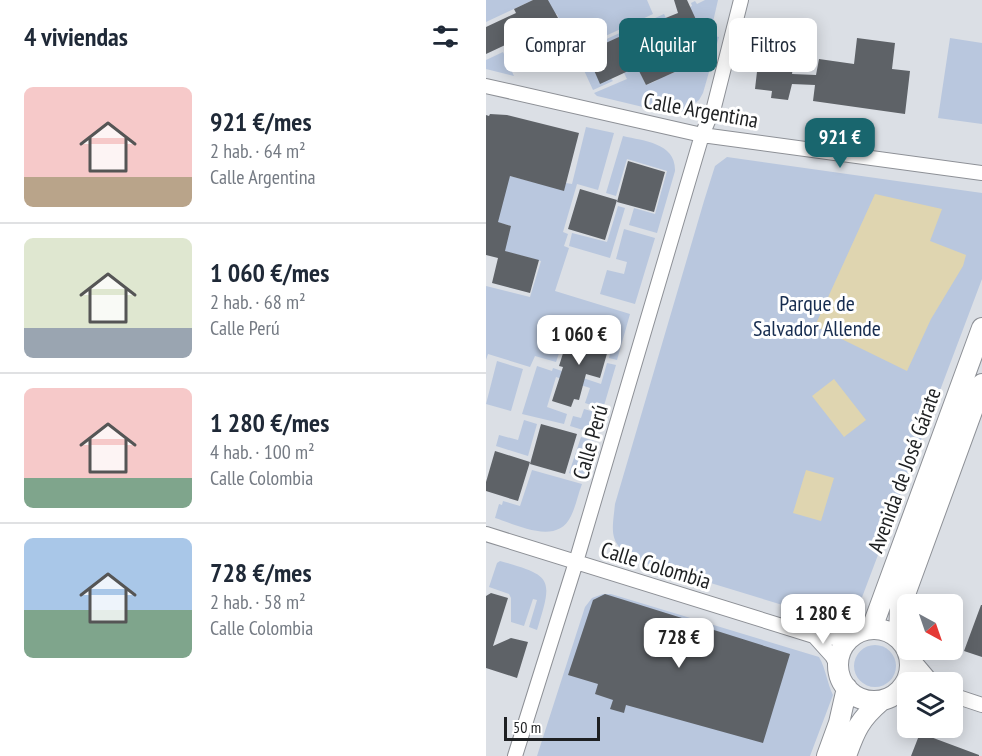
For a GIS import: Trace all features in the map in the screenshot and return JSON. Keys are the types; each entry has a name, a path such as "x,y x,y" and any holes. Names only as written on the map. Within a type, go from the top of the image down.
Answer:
{"main road":[{"name":"Avenida de José Gárate","path":"872,628 982,328"},
{"name":"Avenida de José Gárate","path":"905,594 982,384"},
{"path":"894,697 868,701 856,696 840,678 838,667 839,657 849,639 859,632 872,628 886,630 897,637"},
{"path":"846,756 856,728 868,712 894,697 902,689 908,679 910,660"},
{"path":"827,756 839,723 847,688"}],"street":[{"name":"Calle Perú","path":"515,756 576,562 702,135 714,107 741,0"},
{"name":"Calle Argentina","path":"486,86 702,135 982,173"},
{"name":"Calle Colombia","path":"486,534 814,636 849,639"},
{"path":"814,636 832,656 838,667"},
{"path":"913,660 924,672"},
{"path":"963,699 982,705"}],"green space":[{"path":"486,0 533,0 486,22"},
{"path":"548,0 647,0 653,14 644,18 619,18 619,30 607,35 607,18 559,18 557,14 554,15"},
{"path":"705,0 718,0 714,18 693,18 691,3 695,1 697,4"},
{"path":"619,33 619,37 607,43 607,39"},
{"path":"950,38 982,43 982,124 938,118"},
{"path":"503,52 504,72 512,72 514,76 486,69 486,60"},
{"path":"585,72 605,72 613,81 593,90"},
{"path":"626,72 641,72 646,85 656,81 664,73 666,76 675,72 709,72 699,100 681,112 668,113 597,96 594,93 627,79 624,73"},
{"path":"586,127 614,133 598,190 577,184 563,232 568,234 564,246 569,248 555,291 630,314 617,360 609,358 613,340 568,327 556,362 535,356 530,367 488,354 486,360 486,286 530,297 541,261 500,250 511,226 486,219 510,176 564,190 566,183 572,184"},
{"path":"623,136 649,142 665,149 674,162 675,171 657,233 629,225 634,208 655,214 667,171 627,159 616,196 606,193"},
{"name":"Parque de Salvador Allende","path":"727,157 982,193 982,279 861,600 850,616 840,622 820,622 812,614 635,560 620,548 614,536 615,504 704,201 715,166"},
{"path":"618,206 625,208 610,258 569,246 572,233 607,242"},
{"path":"624,229 655,238 635,304 600,294 607,270 624,274 627,262 616,259"},
{"path":"497,361 523,369 511,411 486,404"},
{"path":"607,363 616,365 603,409 585,403 590,388 556,377 547,407 567,414 564,424 522,414 537,366 552,371 553,368 601,384"},
{"path":"584,409 602,414 596,434 570,426 573,416 581,418"},
{"path":"524,420 537,424 528,456 496,446 499,435 518,440"},
{"path":"581,437 594,441 583,477 569,473"},
{"path":"532,470 582,484 571,516 565,525 556,530 536,531 495,518 499,504 502,505 503,501 520,506"},
{"path":"500,561 530,571 544,582 545,599 537,630 529,627 537,600 533,599 524,626 511,622 509,594 489,587 497,563"},
{"path":"611,594 819,657 833,695 810,756 537,756 585,607 592,598"},
{"path":"875,645 890,651 896,666 890,681 875,687 860,681 854,666 860,651"}],"sand":[{"path":"875,194 942,209 930,241 966,255 963,266 931,319 907,371 815,326"},
{"path":"834,379 866,420 844,437 812,396"},
{"path":"806,470 834,478 821,521 793,513"}],"building":[{"path":"533,0 548,0 558,18 505,18 516,13 514,9"},
{"path":"674,0 687,0 695,18 666,18 678,13"},
{"path":"504,19 504,45 486,54 486,27"},
{"path":"619,37 619,72 626,72 600,84 595,72 607,72 607,42"},
{"path":"857,38 895,43 892,69 910,71 905,114 813,101 815,85 792,84 788,100 771,98 772,91 755,89 757,72 816,75 819,59 854,64"},
{"path":"640,72 675,72 646,85"},
{"path":"486,115 507,115 579,133 564,191 510,176 498,222 511,226 505,251 539,260 530,293 492,283 498,258 486,255"},
{"path":"628,161 665,172 654,212 617,202"},
{"path":"580,189 617,200 605,240 568,229"},
{"path":"570,331 610,343 600,378 586,374 579,400 574,399 571,407 552,401 563,367 559,366"},
{"path":"541,424 577,434 565,474 530,464"},
{"path":"495,451 530,462 518,501 486,491 486,482"},
{"path":"491,593 508,598 493,646 511,638 528,642 517,678 486,668 486,596"},
{"path":"605,594 790,654 763,743 626,705 624,713 610,709 613,700 595,694 598,684 568,675 593,600"},
{"path":"982,605 982,657 964,651"},
{"path":"918,738 933,738 979,755 979,756 911,756"}]}
